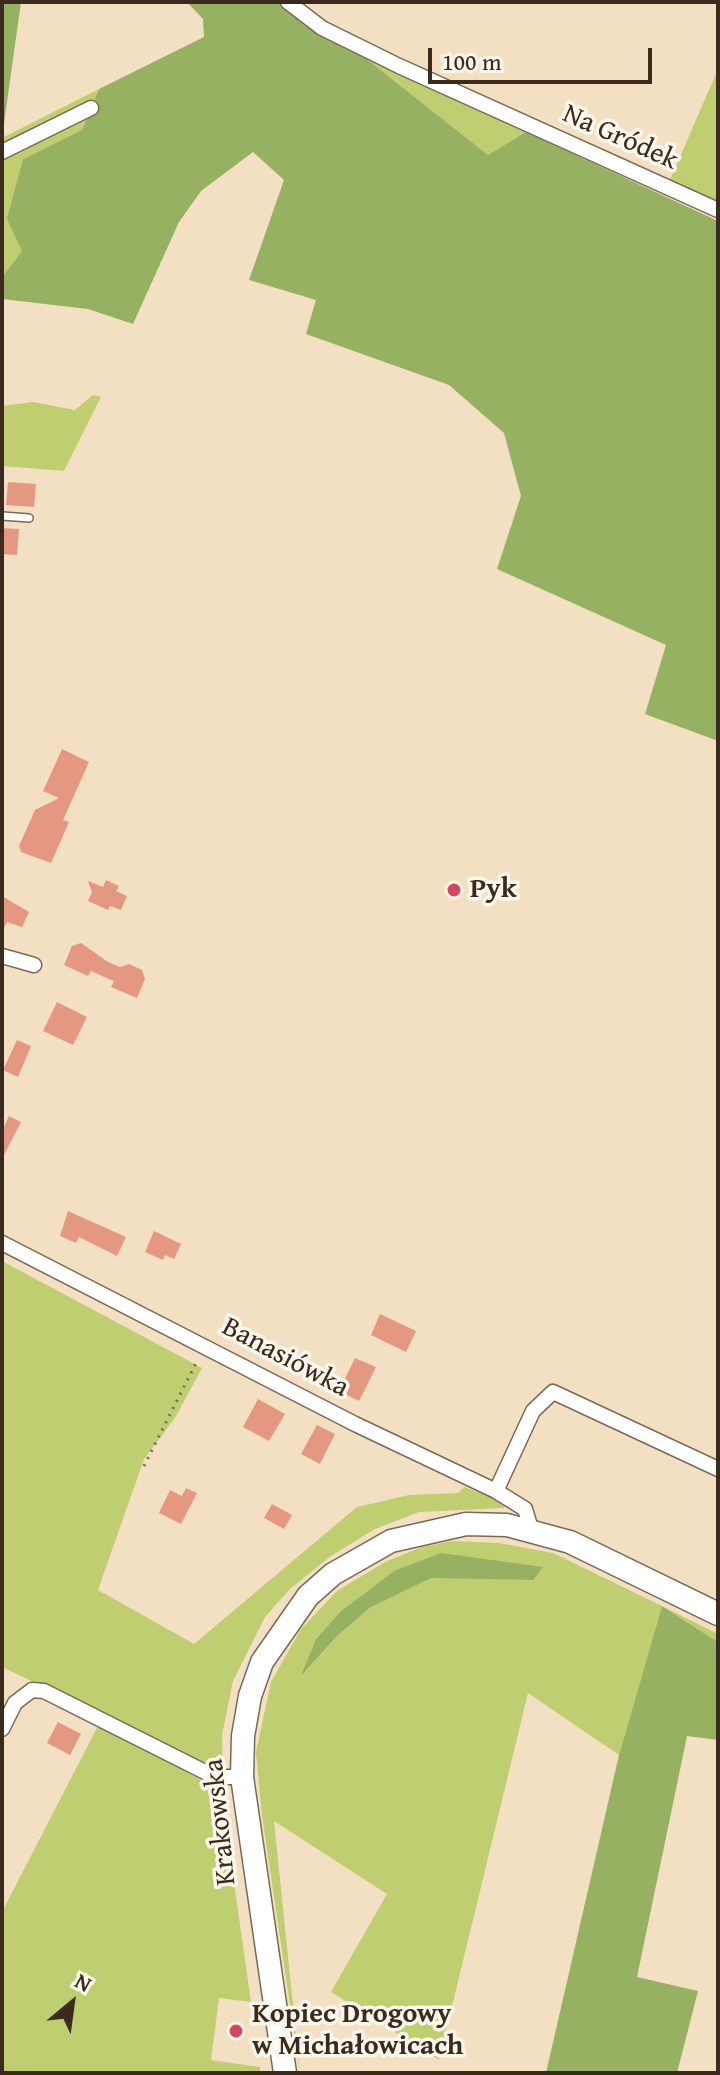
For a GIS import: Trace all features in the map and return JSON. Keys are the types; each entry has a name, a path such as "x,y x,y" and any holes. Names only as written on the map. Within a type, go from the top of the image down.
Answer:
{"main road":[{"name":"Krakowska","path":"285,2073 242,1777 246,1712 262,1662 289,1620 333,1574 391,1541 421,1531 466,1524 531,1529 612,1560 718,1614"}],"street":[{"name":"Na Gródek","path":"288,2 322,28 399,66 718,210"},
{"path":"2,152 91,108"},
{"path":"2,956 34,965"},
{"name":"Banasiówka","path":"2,1243 496,1491 525,1509 531,1529"},
{"path":"496,1491 533,1411 553,1392 718,1469"},
{"path":"2,1729 15,1703 32,1690 44,1691 215,1777 242,1777"}],"lane":[{"path":"2,516 29,518"}],"path":[{"path":"144,1466 205,1345"}],"green space":[{"path":"2,2 21,2 2,138"},
{"path":"187,2 278,2 304,25 364,57 488,155 526,132 718,221 718,741 645,714 666,645 497,569 521,496 504,433 449,385 306,334 316,300 249,280 284,180 253,152 201,191 179,222 133,324 88,309 2,299 2,277 22,251 7,219 23,159 82,130 99,89 204,37 203,19"},
{"path":"364,57 526,132 489,156"},
{"path":"718,69 718,203 670,180"},
{"path":"99,89 82,130 23,159 22,251 2,277 2,138"},
{"path":"93,395 101,397 64,471 2,466 2,406 33,402 75,410"},
{"path":"2,1261 202,1368 175,1418 144,1459 98,1590 194,1644 357,1507 409,1495 458,1493 464,1487 505,1502 504,1508 419,1512 375,1529 331,1556 290,1589 265,1617 233,1681 222,1735 223,1772 2,1667"},
{"path":"453,1541 499,1543 553,1553 662,1606 619,1755 528,1693 439,2060 331,1992 387,1894 274,1821 300,2073 262,1816 256,1752 271,1682 301,1629 337,1591 385,1562 422,1547","holes":["394,1571 532,1580 431,1577 371,1607 337,1636 304,1673 316,1639 341,1611"]},
{"path":"441,1553 543,1567 533,1580 431,1578 371,1607 337,1636 301,1676 316,1639 341,1611 394,1571"},
{"path":"662,1606 718,1634 718,1642"},
{"path":"662,1606 718,1642 718,1740 687,1736 637,1977 698,1991 677,2073 546,2073 619,1755"},
{"path":"99,1724 221,1791 251,2002 219,1998 211,2060 260,2067 260,2073 2,2073 2,1912"}],"building":[{"path":"8,482 36,484 34,507 6,505"},
{"path":"2,528 19,529 17,555 2,554"},
{"path":"62,749 89,762 63,820 69,822 51,863 21,852 19,846 35,810 59,798 43,791"},
{"path":"106,880 119,886 116,891 127,896 121,910 110,906 108,910 88,901 92,892 88,881 103,887"},
{"path":"2,896 29,912 22,927 7,922 2,932"},
{"path":"81,943 108,962 120,967 129,964 142,970 145,979 137,998 111,987 114,981 91,971 88,976 64,965 72,946"},
{"path":"57,1002 87,1017 73,1045 43,1031"},
{"path":"17,1040 31,1046 18,1077 3,1070"},
{"path":"9,1116 21,1122 2,1159 2,1131"},
{"path":"68,1211 126,1237 117,1256 79,1237 76,1243 60,1236"},
{"path":"154,1231 181,1244 174,1259 165,1255 163,1260 145,1252"},
{"path":"380,1314 416,1331 406,1352 371,1335"},
{"path":"355,1358 376,1367 359,1401 339,1391"},
{"path":"258,1399 285,1414 269,1441 243,1427"},
{"path":"317,1425 335,1434 320,1464 301,1454"},
{"path":"186,1488 197,1493 181,1524 159,1513 170,1490 182,1496"},
{"path":"272,1504 292,1515 284,1529 264,1518"},
{"path":"58,1722 81,1734 70,1755 47,1743"}],"place":[{"name":"Pyk","path":"454,890"},
{"name":"Kopiec Drogowy w Michałowicach","path":"236,2031"}]}
